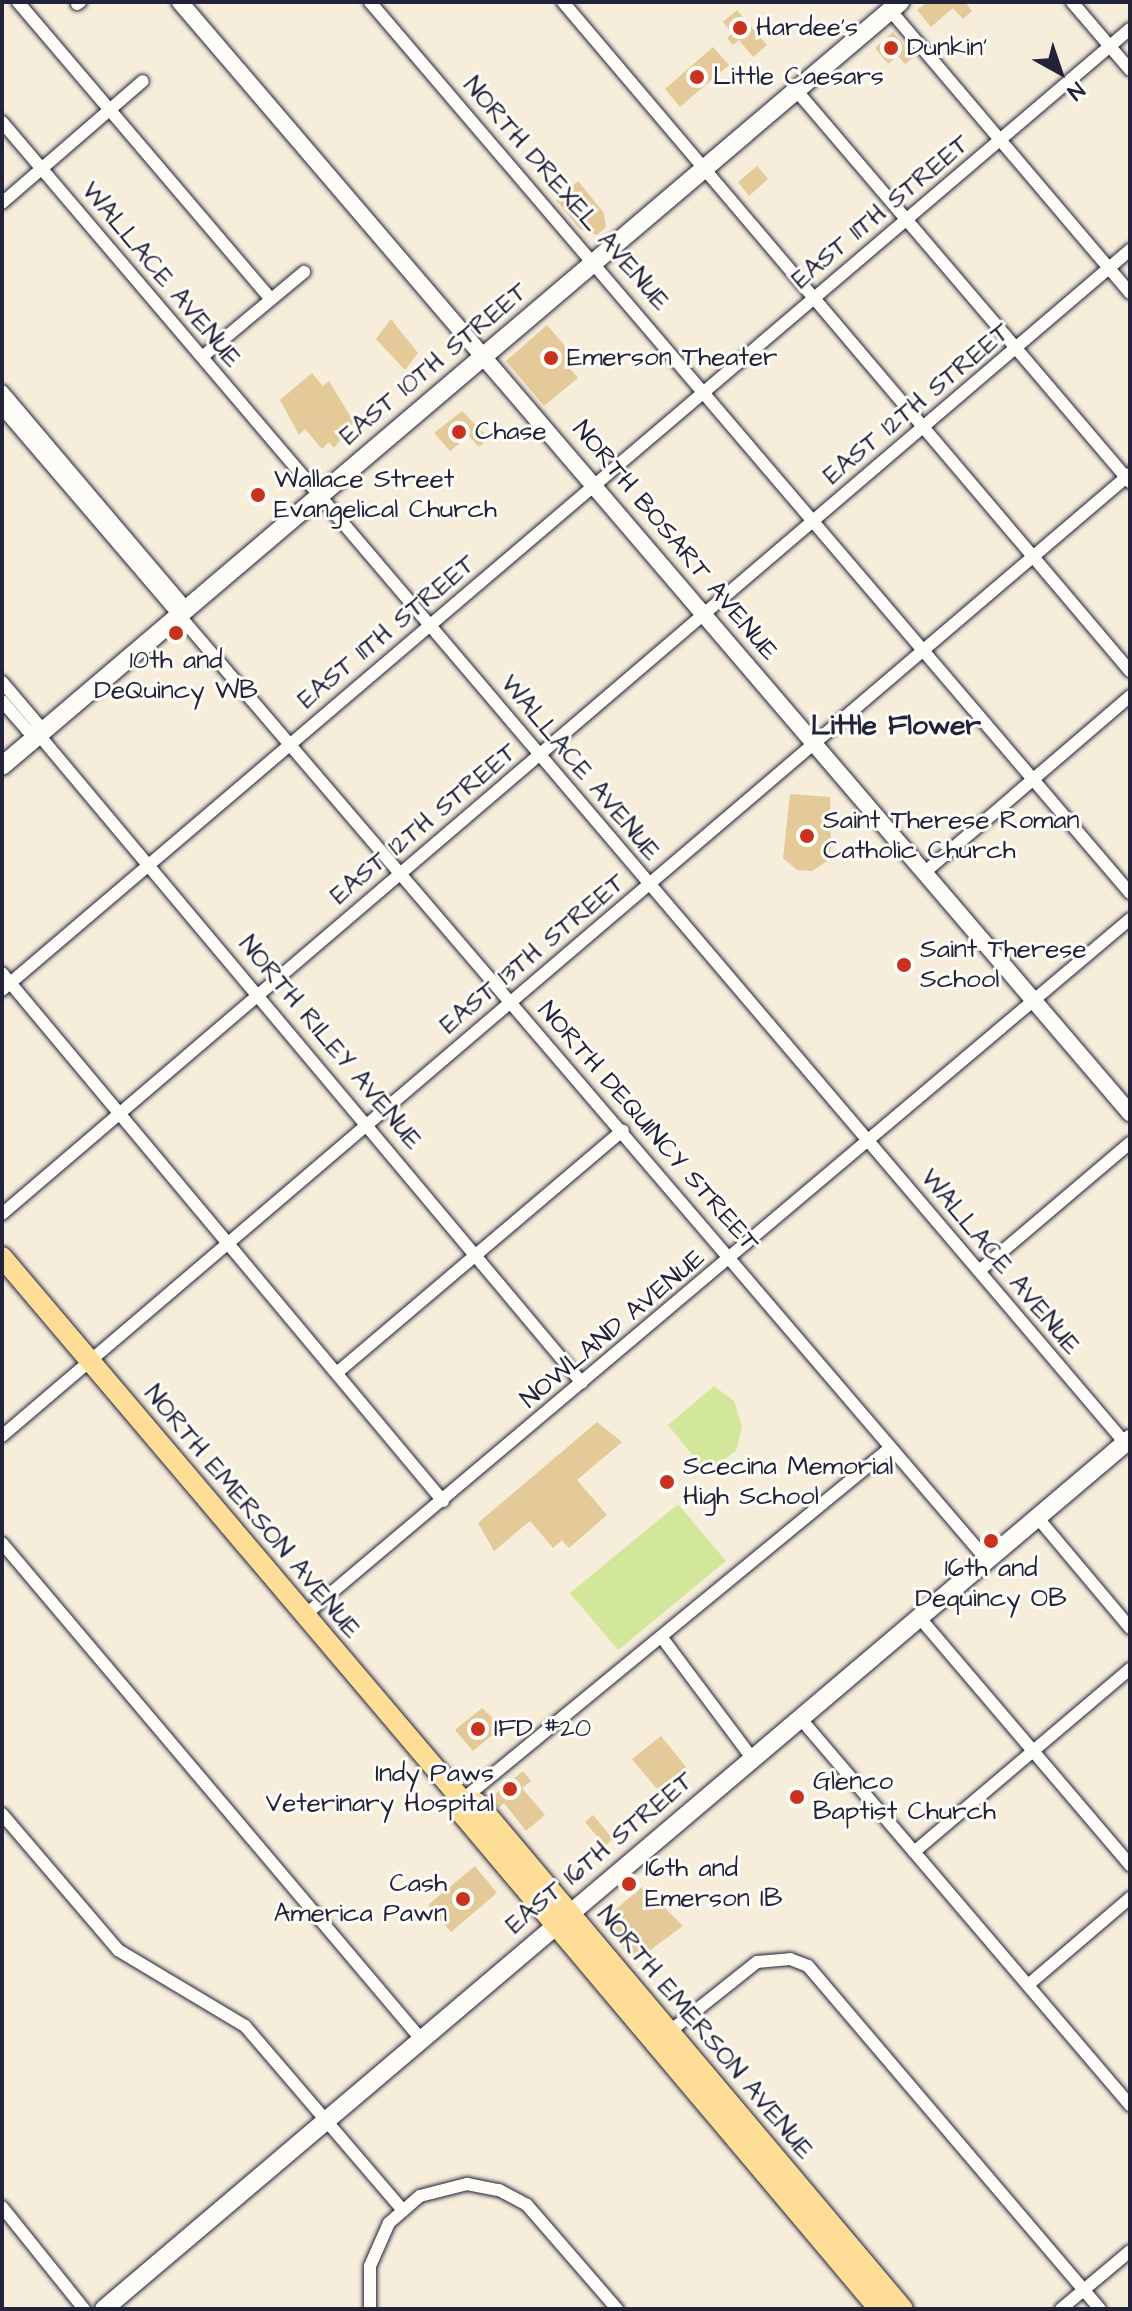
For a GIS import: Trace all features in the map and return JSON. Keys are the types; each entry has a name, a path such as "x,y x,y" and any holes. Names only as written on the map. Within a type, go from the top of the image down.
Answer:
{"main road":[{"name":"EAST 10TH STREET","path":"2,766 895,6"},
{"name":"NORTH EMERSON AVENUE","path":"2,1257 462,1800 463,1815 669,2032 903,2309"},
{"name":"EAST 16TH STREET","path":"104,2309 1128,1441"},
{"name":"NORTH EMERSON AVENUE","path":"562,1919 879,2309"}],"street":[{"path":"18,2 271,299"},
{"name":"NORTH BOSART AVENUE","path":"180,2 1130,1113"},
{"name":"NORTH DREXEL AVENUE","path":"370,2 595,261 1130,893"},
{"path":"563,2 1130,671"},
{"path":"1072,2 1130,70"},
{"path":"895,6 1000,140 1130,293"},
{"name":"EAST 11TH STREET","path":"5,982 149,864 1130,29"},
{"path":"2,203 143,81"},
{"path":"796,90 1129,478"},
{"name":"WALLACE AVENUE","path":"2,122 869,1144 1128,1441"},
{"name":"EAST 12TH STREET","path":"2,1214 1130,250"},
{"path":"202,357 304,272"},
{"name":"NORTH DEQUINCY STREET","path":"2,391 45,450"},
{"name":"NORTH DEQUINCY STREET","path":"2,408 45,450 180,601 181,614 290,744 623,1130 987,1560"},
{"name":"EAST 13TH STREET","path":"2,1436 1129,478"},
{"name":"NORTH RILEY AVENUE","path":"2,682 37,723 39,735"},
{"path":"925,872 1130,696"},
{"name":"NORTH RILEY AVENUE","path":"2,701 27,730 39,735 149,864 369,1123 582,1383"},
{"name":"NOWLAND AVENUE","path":"305,1615 869,1144 1130,919"},
{"path":"5,982 339,1371 443,1501"},
{"path":"339,1371 623,1130"},
{"path":"979,1271 1130,1143"},
{"path":"462,1800 663,1639 890,1448"},
{"path":"1037,1517 1130,1628"},
{"path":"2,1543 421,2039"},
{"path":"919,1617 1130,1865"},
{"path":"663,1639 752,1758"},
{"path":"914,1852 1130,1669"},
{"path":"800,1718 1130,2105"},
{"path":"2,1814 118,1950 238,2020 401,2208"},
{"path":"1028,1985 1130,1898"},
{"path":"669,2032 761,1961 790,1959 819,1975 1100,2309"},
{"path":"370,2309 374,2252 401,2208 457,2185 508,2193 538,2215 617,2309"},
{"path":"2,2207 84,2309"},
{"path":"1061,2309 1130,2251"}],"green space":[{"path":"714,1386 734,1401 742,1426 736,1451 706,1472 668,1425"},
{"path":"678,1504 726,1561 618,1650 570,1593"}],"building":[{"path":"927,2 965,2 972,11 963,19 953,8 931,27 917,10"},
{"name":"Hardee's","path":"737,10 767,45 753,57 739,40 733,45 727,38 732,33 723,22"},
{"name":"Dunkin'","path":"893,32 914,57 905,64 898,56 888,64 875,48"},
{"name":"Little Caesars","path":"713,47 729,65 680,107 665,89"},
{"path":"757,166 768,179 749,196 738,182"},
{"path":"578,181 604,213 606,227 597,235 580,229 556,200"},
{"path":"391,319 418,353 405,370 376,339"},
{"path":"547,325 573,355 564,362 578,378 544,406 506,361"},
{"path":"312,373 323,386 329,381 354,422 334,448 329,442 322,449 305,429 299,435 280,400"},
{"name":"Chase","path":"462,411 489,438 479,447 469,436 450,451 434,433"},
{"name":"Saint Therese Roman Catholic Church","path":"790,794 830,797 831,848 827,861 812,871 797,870 783,858"},
{"name":"Scecina Memorial High School","path":"597,1422 622,1442 577,1480 607,1515 569,1548 562,1540 553,1548 530,1521 494,1551 478,1523"},
{"name":"IFD #20","path":"482,1708 502,1727 473,1751 455,1730"},
{"path":"661,1736 686,1767 661,1794 632,1759"},
{"path":"523,1771 531,1781 522,1788 545,1815 526,1831 504,1803 498,1808 490,1798"},
{"path":"593,1815 613,1839 605,1846 585,1822"},
{"name":"Cash America Pawn","path":"475,1866 497,1893 451,1932 428,1905"},
{"path":"643,1886 683,1926 635,1961 601,1922"}],"place":[{"name":"Hardee's","path":"740,28"},
{"name":"Dunkin'","path":"891,48"},
{"name":"Little Caesars","path":"697,77"},
{"name":"Emerson Theater","path":"551,358"},
{"name":"Chase","path":"459,432"},
{"name":"Wallace Street Evangelical Church","path":"258,495"},
{"name":"10th and DeQuincy WB","path":"176,633"},
{"name":"Saint Therese Roman Catholic Church","path":"807,836"},
{"name":"Saint Therese School","path":"904,965"},
{"name":"Scecina Memorial High School","path":"667,1482"},
{"name":"16th and Dequincy OB","path":"991,1541"},
{"name":"IFD #20","path":"478,1729"},
{"name":"Indy Paws Veterinary Hospital","path":"510,1789"},
{"name":"Glenco Baptist Church","path":"797,1797"},
{"name":"16th and Emerson IB","path":"629,1884"},
{"name":"Cash America Pawn","path":"463,1899"}],"district":[{"name":"Little Flower","path":"896,726"}]}
